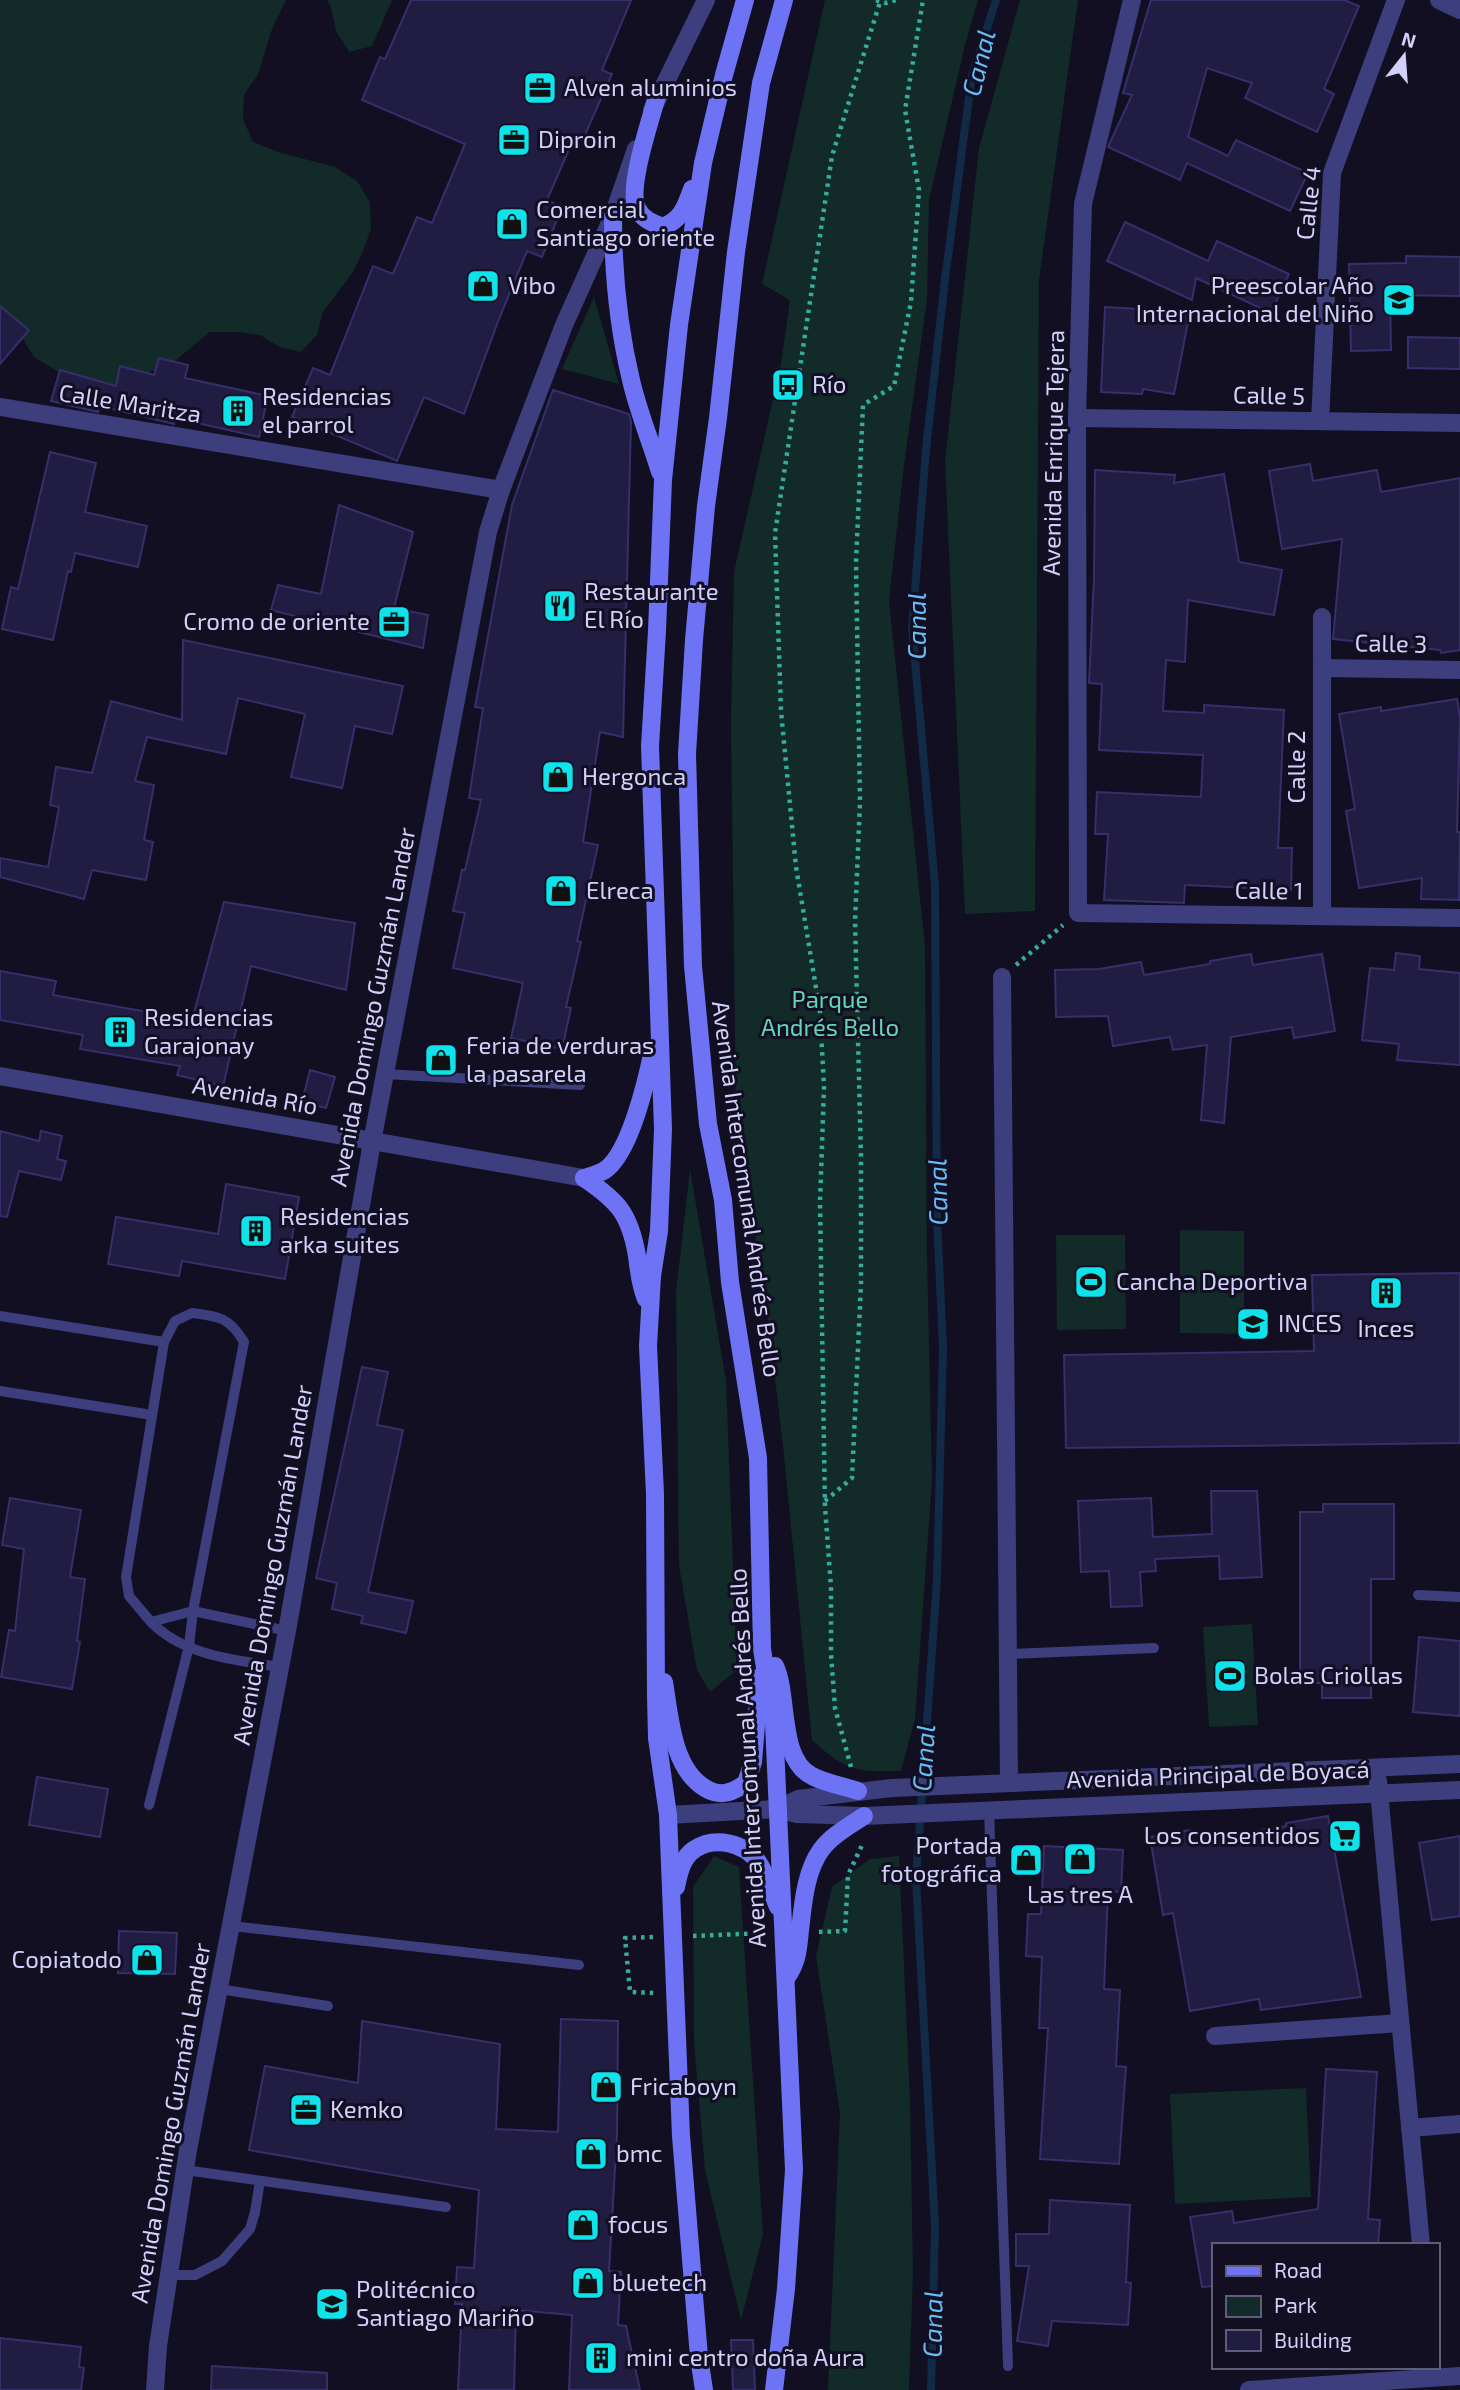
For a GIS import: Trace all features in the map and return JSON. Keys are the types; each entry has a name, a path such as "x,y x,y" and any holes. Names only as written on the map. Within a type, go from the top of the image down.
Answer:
{"main road":[{"path":"704,2390 681,2136 668,1815 657,1738 656,1494 648,1346 649,1306 659,1231 663,1129 650,746 663,480 678,336 703,163 745,0"},
{"name":"Avenida Intercomunal Andrés Bello","path":"774,2390 786,2290 794,2170 780,1927 774,1723 762,1649 758,1458 730,1282 723,1200 714,1161 693,966 687,754 706,506 719,418 736,252 761,83 784,0"},
{"path":"657,96 634,190 635,206 641,215 663,227 674,222 684,210 703,163"},
{"path":"614,216 613,266 631,382 663,480"},
{"path":"584,1178 605,1170 619,1153 643,1095 659,1026"},
{"path":"584,1178 616,1202 628,1221 641,1288 649,1306"},
{"path":"657,1644 671,1719 685,1768 695,1782 713,1793 730,1792 746,1783 750,1773 762,1649"},
{"path":"762,1649 777,1668 787,1738 798,1762 810,1775 858,1791"},
{"path":"785,1980 796,1964 803,1905 812,1867 821,1850 843,1830 880,1815"},
{"path":"670,1908 682,1864 695,1849 718,1842 741,1846 758,1862 780,1927"}],"street":[{"name":"Avenida Domingo Guzmán Lander","path":"155,2390 158,2346 185,2170 281,1667 372,1142 488,532 501,490 564,325 614,216 657,96 706,0"},
{"name":"Avenida Enrique Tejera","path":"1078,913 1077,418 1083,204 1132,0"},
{"name":"Calle 4","path":"1320,421 1332,173 1396,0"},
{"path":"1439,0 1460,10"},
{"name":"Calle Maritza","path":"0,407 501,490"},
{"name":"Calle 5","path":"1077,418 1460,423"},
{"name":"Calle 2","path":"1322,617 1322,916"},
{"name":"Calle 3","path":"1322,668 1460,670"},
{"name":"Calle 1","path":"1078,913 1460,918"},
{"path":"1002,977 1009,1783"},
{"name":"Avenida Río","path":"0,1076 584,1178"},
{"name":"Avenida Principal de Boyacá","path":"858,1791 1460,1764"},
{"path":"1377,1768 1421,2243"},
{"name":"Avenida Principal de Boyacá","path":"778,1809 797,1814 880,1815 1460,1790"},
{"path":"668,1815 778,1809 798,1799 858,1791"},
{"path":"1215,2036 1400,2023"},
{"path":"1410,2128 1460,2124"},
{"path":"1249,2390 1433,2372 1460,2376"}],"lane":[{"path":"385,1074 580,1086"},
{"path":"149,1805 189,1646 193,1611 244,1342 235,1327 216,1315 192,1313 175,1321 164,1342 126,1577 129,1597 164,1635 189,1646 219,1657 281,1667"},
{"path":"0,1316 164,1342"},
{"path":"0,1391 152,1415"},
{"path":"1418,1595 1460,1597"},
{"path":"151,1622 193,1611 287,1631"},
{"path":"1008,1654 1154,1648"},
{"path":"984,1810 1009,2366"},
{"path":"231,1926 579,1965"},
{"path":"219,1989 328,2006"},
{"path":"185,2170 446,2207"},
{"path":"168,2275 195,2276 222,2261 250,2229 260,2181"}],"path":[{"path":"858,1791 835,1708 831,1654 831,1587 824,1502 820,1203 824,1087 820,1012 796,867 781,710 775,533 832,156 878,1 886,3 896,0"},
{"path":"824,1502 852,1478 859,1375 862,1182 855,921 860,802 856,562 863,405 894,386 911,302 919,190 905,110 923,0"},
{"path":"1002,977 1078,913"},
{"path":"818,1931 845,1931 848,1875 857,1853 880,1815"},
{"path":"680,1936 780,1927"},
{"path":"667,1937 625,1938 630,1992 674,1994"}],"green space":[{"path":"0,0 286,0 272,29 258,74 244,95 243,119 253,142 278,152 335,167 357,181 370,202 371,229 363,251 353,272 323,312 317,335 301,352 280,347 260,335 210,332 170,365 103,388 57,371 34,357 8,315 0,309"},
{"path":"327,0 392,0 372,46 349,52 336,31"},
{"name":"Parque Andrés Bello","path":"825,0 978,0 929,200 927,299 889,601 925,946 932,1480 915,1719 901,1771 852,1768 834,1758 812,1740 768,1320 736,1111 731,723 734,572 781,364 790,300 762,284"},
{"path":"1020,0 1078,0 1039,280 1035,911 965,914 945,461 979,148"},
{"path":"594,297 619,384 562,369"},
{"path":"690,1169 726,1381 737,1670 710,1692 697,1670 679,1566 676,1292"},
{"path":"1180,1230 1244,1231 1244,1334 1180,1333"},
{"name":"Cancha Deportiva","path":"1056,1235 1125,1235 1126,1329 1057,1330"},
{"name":"Bolas Criollas","path":"1252,1624 1258,1725 1209,1727 1203,1627"},
{"path":"714,1856 739,1867 763,2234 741,2320 705,2170 694,2042 693,1887"},
{"path":"899,1856 910,2098 913,2271 909,2390 828,2390 840,2113 816,1956 832,1887 870,1859"},
{"path":"1306,2088 1311,2197 1175,2204 1170,2094"}],"building":[{"path":"411,0 631,0 602,70 612,74 584,137 576,133 547,200 562,207 542,257 527,251 464,414 424,397 397,461 292,417 313,368 330,375 373,266 393,274 417,217 432,223 465,144 362,100 380,57 385,59"},
{"path":"1151,0 1344,0 1359,6 1324,89 1334,94 1317,132 1245,98 1252,83 1207,68 1188,137 1228,156 1236,140 1308,173 1290,211 1187,163 1180,180 1108,147 1132,95 1123,93"},
{"path":"1125,222 1208,261 1217,241 1289,274 1271,313 1196,278 1192,300 1107,261"},
{"path":"1406,256 1460,257 1460,296 1390,295 1391,350 1351,351 1349,264 1406,263"},
{"path":"0,306 29,330 0,364"},
{"path":"1105,307 1190,312 1174,394 1143,389 1142,394 1101,392"},
{"path":"1408,337 1460,338 1460,369 1408,368"},
{"path":"159,358 188,365 185,378 268,396 259,437 175,418 174,424 100,406 98,412 51,401 60,370 116,386 120,366 154,375"},
{"path":"553,390 629,414 631,422 623,737 600,732 583,842 598,845 577,941 581,942 566,1007 571,1008 562,1049 511,1038 523,983 453,968 465,913 453,911 481,800 469,798 483,708 475,707 512,505"},
{"path":"50,452 96,463 85,512 147,526 138,567 75,553 71,572 68,571 53,640 2,629 11,587 18,589"},
{"path":"1310,464 1313,481 1377,470 1381,492 1460,478 1460,650 1441,653 1440,650 1333,639 1342,539 1282,549 1269,471"},
{"path":"1095,470 1175,475 1174,483 1224,474 1239,562 1282,570 1274,615 1188,600 1185,662 1166,660 1163,711 1204,713 1204,705 1284,710 1278,848 1292,848 1291,890 1185,885 1184,903 1104,900 1108,834 1095,834 1097,792 1201,797 1203,755 1099,750 1102,684 1089,683"},
{"path":"339,505 413,532 394,608 428,615 423,648 271,610 278,585 321,594"},
{"path":"183,640 403,686 392,734 355,726 342,788 291,777 305,714 238,698 226,754 147,737 135,781 154,785 144,840 153,842 146,880 92,870 84,899 0,877 0,858 48,867 59,807 50,805 56,767 92,773 111,701 182,720"},
{"path":"1457,699 1460,718 1457,832 1460,832 1459,900 1421,899 1422,878 1359,888 1346,811 1355,809 1339,714 1381,707 1381,711"},
{"path":"224,902 355,923 346,990 251,966 223,1086 177,1075 180,1066 80,1049 83,1035 0,1020 0,971 56,981 53,995 192,1020"},
{"path":"1396,953 1420,956 1419,969 1460,973 1460,1065 1397,1060 1399,1044 1362,1040 1370,968 1394,970"},
{"path":"1251,954 1253,965 1322,954 1335,1031 1294,1038 1292,1027 1231,1037 1224,1123 1201,1120 1207,1045 1173,1050 1170,1037 1113,1046 1108,1016 1056,1017 1055,970 1099,969 1141,962 1144,975"},
{"path":"310,1070 335,1077 326,1108 302,1102"},
{"path":"0,1131 39,1141 41,1131 62,1136 57,1159 66,1161 61,1180 19,1171 7,1217 0,1216"},
{"path":"226,1184 299,1197 285,1279 182,1261 179,1276 108,1264 116,1217 218,1234"},
{"path":"1460,1273 1460,1443 1066,1448 1064,1355 1314,1351 1312,1275"},
{"path":"362,1367 388,1372 377,1425 403,1430 368,1592 413,1601 406,1633 361,1623 363,1616 332,1609 337,1583 316,1578"},
{"path":"1211,1491 1257,1491 1262,1577 1220,1579 1219,1556 1155,1559 1156,1571 1140,1572 1142,1606 1111,1607 1109,1571 1081,1572 1078,1501 1151,1498 1153,1537 1212,1534"},
{"path":"10,1498 81,1510 70,1577 85,1579 77,1641 80,1642 72,1689 1,1677 9,1630 15,1631 24,1549 2,1545"},
{"path":"1323,1504 1394,1504 1394,1579 1371,1579 1371,1698 1322,1698 1322,1683 1300,1683 1300,1512 1323,1512"},
{"path":"1419,1637 1460,1641 1460,1716 1413,1712"},
{"path":"37,1777 108,1789 100,1837 29,1825"},
{"path":"1328,1816 1361,1997 1261,2010 1259,1999 1190,2011 1173,1913 1163,1915 1150,1837 1191,1830 1193,1841 1286,1826 1286,1823"},
{"path":"1460,1836 1460,1916 1432,1920 1419,1843"},
{"path":"1044,1846 1123,1850 1121,1892 1108,1891 1104,1989 1120,1990 1116,2066 1126,2067 1119,2164 1040,2159 1048,2028 1039,2028 1042,1957 1026,1956 1028,1914 1041,1914"},
{"path":"119,1931 177,1933 175,1974 118,1973"},
{"path":"561,2019 618,2021 617,2134 609,2271 621,2272 618,2325 626,2326 640,2390 569,2390 572,2315 516,2310 514,2390 458,2390 462,2304 455,2304 457,2267 474,2268 479,2190 249,2150 265,2066 358,2083 362,2021 500,2044 496,2129 558,2132"},
{"path":"1326,2069 1377,2072 1368,2219 1380,2220 1378,2243 1212,2243 1212,2286 1202,2287 1190,2217 1232,2211 1234,2223 1318,2209"},
{"path":"1050,2200 1130,2205 1126,2282 1131,2283 1128,2325 1052,2321 1048,2346 1017,2341 1029,2266 1016,2266 1016,2234 1049,2234"},
{"path":"0,2338 81,2347 79,2367 84,2368 81,2390 0,2390"},
{"path":"731,2340 753,2340 755,2390 733,2390"},
{"path":"212,2366 327,2373 327,2390 211,2390"}],"waterway":[{"name":"Canal","path":"931,2390 935,2226 916,1879 937,1579 943,1348 937,1219 935,885 912,628 926,449 972,75 996,0"}],"place":[{"name":"Alven aluminios","path":"540,88"},
{"name":"Diproin","path":"514,140"},
{"name":"Comercial Santiago oriente","path":"512,224"},
{"name":"Vibo","path":"483,286"},
{"name":"Preescolar Año Internacional del Niño","path":"1399,300"},
{"name":"Río","path":"788,385"},
{"name":"Residencias el parrol","path":"238,411"},
{"name":"Restaurante El Río","path":"560,606"},
{"name":"Cromo de oriente","path":"394,622"},
{"name":"Hergonca","path":"558,777"},
{"name":"Elreca","path":"561,891"},
{"name":"Residencias Garajonay","path":"120,1032"},
{"name":"Feria de verduras la pasarela","path":"441,1060"},
{"name":"Residencias arka suites","path":"256,1231"},
{"name":"Cancha Deportiva","path":"1091,1282"},
{"name":"Inces","path":"1386,1293"},
{"name":"INCES","path":"1253,1324"},
{"name":"Bolas Criollas","path":"1230,1676"},
{"name":"Los consentidos","path":"1345,1836"},
{"name":"Las tres A","path":"1080,1859"},
{"name":"Portada fotográfica","path":"1026,1860"},
{"name":"Copiatodo","path":"147,1960"},
{"name":"Fricaboyn","path":"606,2087"},
{"name":"Kemko","path":"306,2110"},
{"name":"bmc","path":"591,2154"},
{"name":"focus","path":"583,2225"},
{"name":"bluetech","path":"588,2283"},
{"name":"Politécnico Santiago Mariño","path":"332,2304"},
{"name":"mini centro doña Aura","path":"601,2358"}]}
